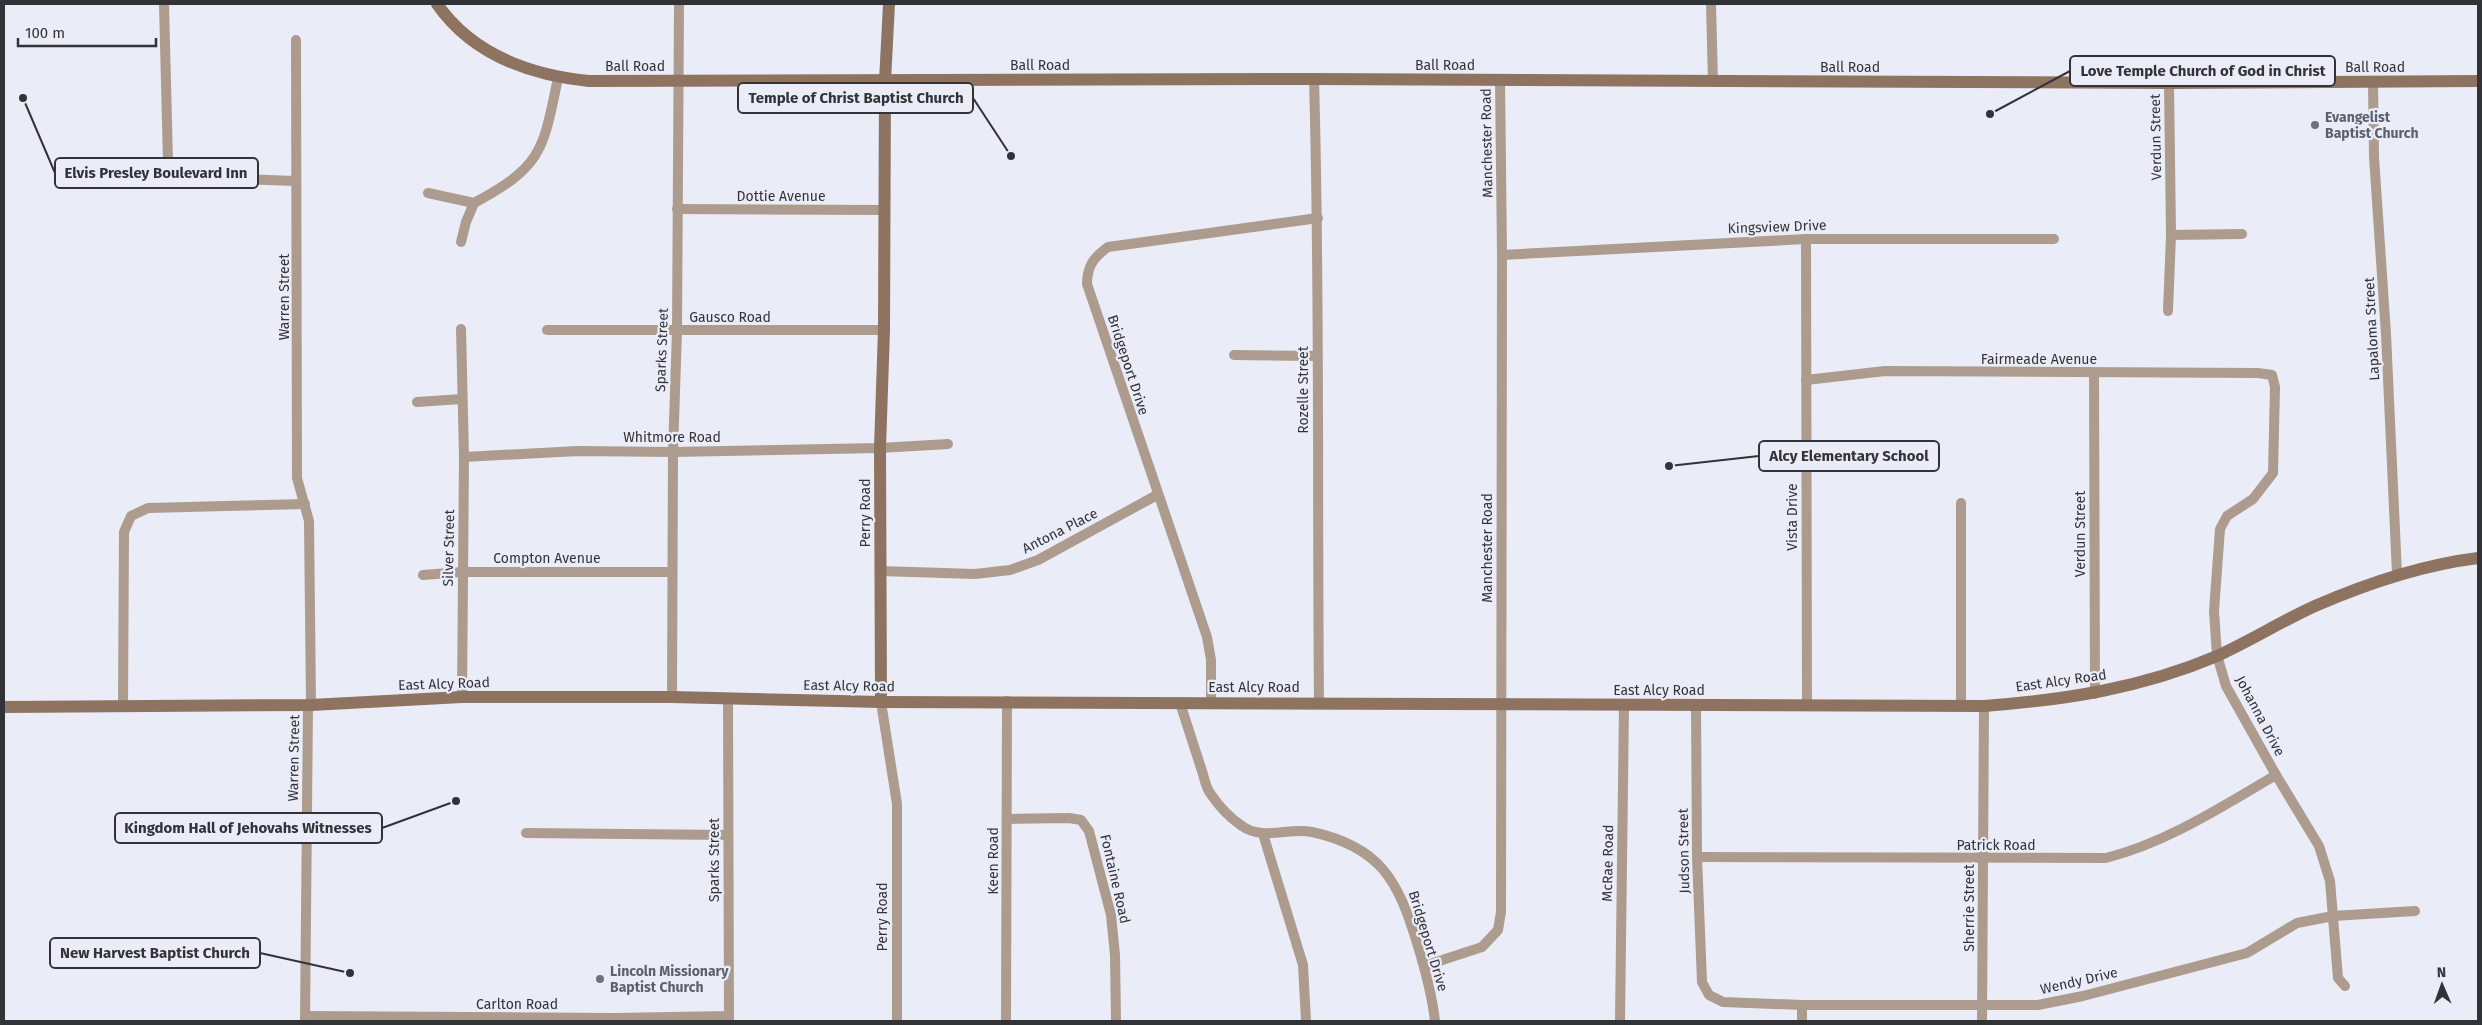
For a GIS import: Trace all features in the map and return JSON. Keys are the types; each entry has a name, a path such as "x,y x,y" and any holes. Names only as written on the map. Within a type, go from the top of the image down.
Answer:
{"street":[{"path":"164,4 168,162 174,172 186,177 296,181"},
{"name":"Ball Road","path":"437,4 445,15 481,46 503,60 526,70 558,78 589,81 1314,79 2169,83 2478,81"},
{"name":"Sparks Street","path":"672,697 671,572 677,331 679,4"},
{"name":"Perry Road","path":"888,4 884,81 884,330 880,448 881,702 897,804 897,1021"},
{"path":"1711,4 1713,82"},
{"name":"Warren Street","path":"296,40 297,478 309,521 305,1019"},
{"path":"461,242 466,222 474,203 520,174 536,157 545,138 558,78"},
{"name":"Rozelle Street","path":"1314,79 1318,218 1316,356 1319,702"},
{"name":"Manchester Road","path":"1424,966 1482,947 1498,930 1501,912 1502,255 1500,80"},
{"name":"Lapaloma Street","path":"2373,82 2374,156 2386,334 2397,574"},
{"name":"Verdun Street","path":"2168,311 2171,235 2169,83"},
{"path":"428,193 474,203"},
{"name":"Dottie Avenue","path":"677,209 884,210"},
{"name":"Bridgeport Drive","path":"1211,702 1211,660 1207,637 1087,284 1087,270 1096,255 1108,246 1318,218"},
{"path":"2171,235 2242,234"},
{"name":"Kingsview Drive","path":"1502,255 1806,239 2054,239"},
{"name":"Vista Drive","path":"1806,239 1807,705"},
{"name":"Silver Street","path":"461,329 464,457 462,697"},
{"name":"Gausco Road","path":"547,330 884,330"},
{"path":"1234,355 1316,356"},
{"name":"Fairmeade Avenue","path":"1806,380 1886,371 2094,374 2258,373 2272,376"},
{"name":"Verdun Street","path":"2094,374 2095,694"},
{"name":"Johanna Drive","path":"2272,376 2276,387 2273,473 2253,499 2227,516 2220,529 2214,611 2217,656 2226,686 2319,846 2330,881 2338,978 2345,986"},
{"path":"417,402 462,399"},
{"name":"Whitmore Road","path":"464,457 578,451 673,452 880,448 948,444"},
{"name":"Antona Place","path":"880,571 976,574 1010,570 1038,560 1157,494"},
{"path":"1960,503 1961,706"},
{"path":"124,706 124,532 131,516 148,508 305,504"},
{"name":"East Alcy Road","path":"4,707 309,705 462,697 672,697 881,702 1319,702 1984,706 2095,694 2146,681 2217,656 2305,612 2397,574 2478,558"},
{"name":"Compton Avenue","path":"423,575 462,572 671,572"},
{"name":"Sparks Street","path":"728,698 729,1018"},
{"name":"Keen Road","path":"1006,1021 1007,701"},
{"name":"Bridgeport Drive","path":"1180,703 1209,792 1229,816 1243,827 1263,834 1310,832 1346,841 1372,858 1394,883 1404,903 1424,966 1432,999 1434,1021"},
{"name":"McRae Road","path":"1620,1021 1624,705"},
{"name":"Judson Street","path":"1696,705 1697,857 1702,982 1709,995"},
{"name":"Sherrie Street","path":"1982,1021 1984,706"},
{"name":"Patrick Road","path":"1697,857 2106,858 2163,839 2276,775"},
{"name":"Fontaine Road","path":"1007,819 1069,818 1081,820 1089,831 1112,915 1116,1021"},
{"path":"526,833 727,835"},
{"path":"1263,834 1303,965 1306,1021"},
{"name":"Wendy Drive","path":"1709,995 1723,1002 1802,1005 2038,1005 2083,996 2247,953 2297,923 2333,916 2415,911"},
{"path":"1802,1005 1802,1021"},
{"name":"Carlton Road","path":"305,1019 613,1020 729,1018"}],"place":[{"name":"Elvis Presley Boulevard Inn","path":"23,98"},
{"name":"Love Temple Church of God in Christ","path":"1990,114"},
{"name":"Evangelist Baptist Church","path":"2315,125"},
{"name":"Temple of Christ Baptist Church","path":"1011,156"},
{"name":"Alcy Elementary School","path":"1669,466"},
{"name":"Kingdom Hall of Jehovahs Witnesses","path":"456,801"},
{"name":"New Harvest Baptist Church","path":"350,973"},
{"name":"Lincoln Missionary Baptist Church","path":"600,979"}]}
